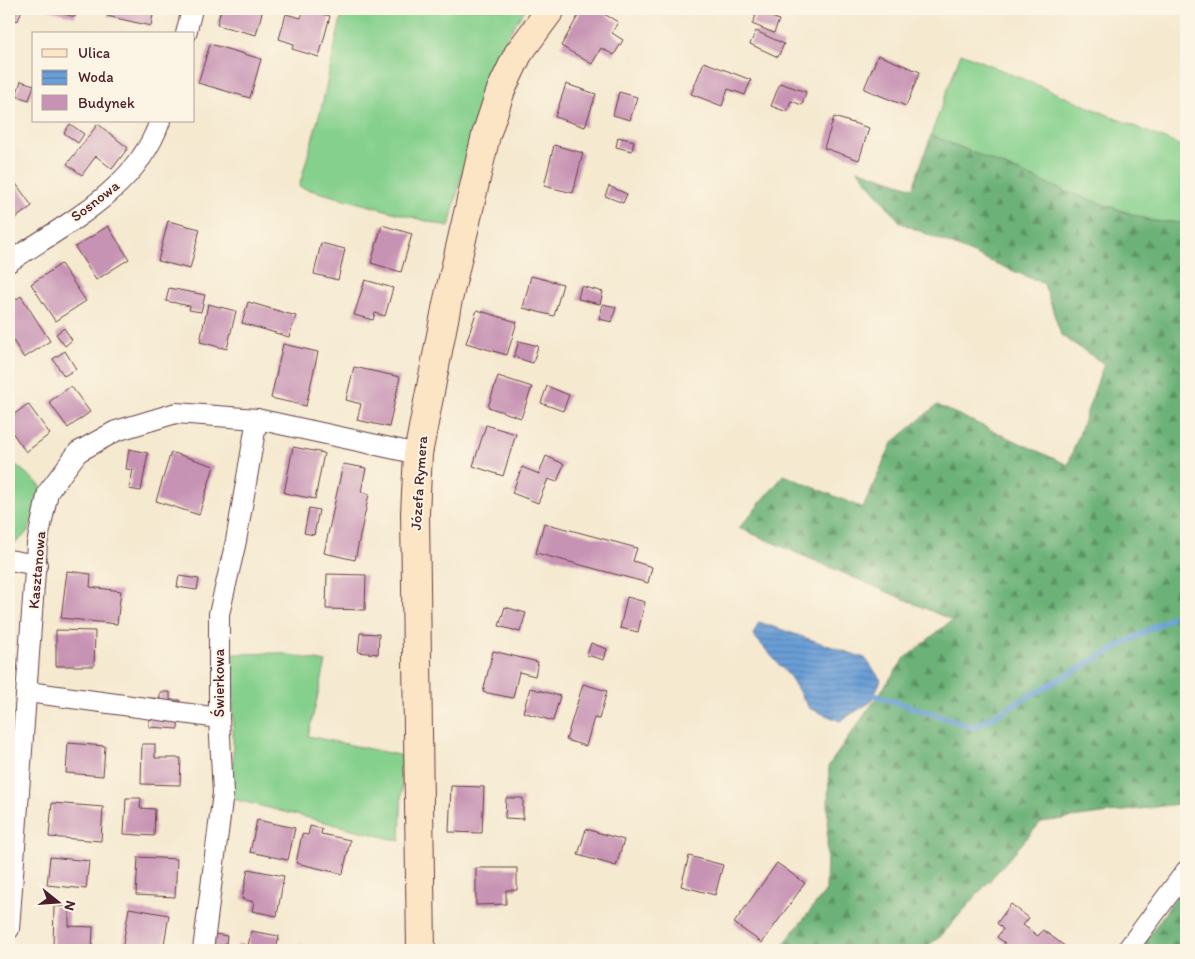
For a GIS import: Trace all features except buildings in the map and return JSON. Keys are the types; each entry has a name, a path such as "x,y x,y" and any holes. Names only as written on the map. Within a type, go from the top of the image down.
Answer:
{"street":[{"path":"186,32 192,9"},
{"name":"Józefa Rymera","path":"421,950 415,513 418,454 447,304 486,135 501,90 518,54 551,9"},
{"name":"Sosnowa","path":"9,262 93,206 120,183 141,158 159,122"},
{"name":"Kasztanowa","path":"9,930 28,692 37,544 48,492 78,452 116,431 176,413 257,418 418,454"},
{"name":"Świerkowa","path":"203,950 223,793 219,718 219,614 236,541 257,418"},
{"path":"9,560 37,565"},
{"path":"28,692 219,718"},
{"path":"1127,950 1186,871"}],"green space":[{"path":"343,9 526,9 487,71 449,227 299,187 322,105"},
{"path":"961,53 1186,148 1186,223 1152,221 1067,192 931,135"},
{"path":"931,135 1067,192 1152,221 1186,223 1186,803 1041,822 941,936 922,950 779,950 826,891 829,765 904,659 952,620 739,528 784,475 863,508 892,443 937,405 1068,465 1104,364 1061,335 1044,284 901,223 857,169 913,188"},
{"path":"9,459 41,486 35,514 29,529 18,541 9,546"},
{"path":"279,653 326,662 308,736 403,756 400,841 233,799 233,654"},
{"path":"1186,883 1186,950 1139,950"}],"water":[{"path":"759,622 865,658 881,680 871,702 840,721 809,708 790,677 753,635"}],"waterway":[{"path":"874,695 974,727 1186,609"}]}
